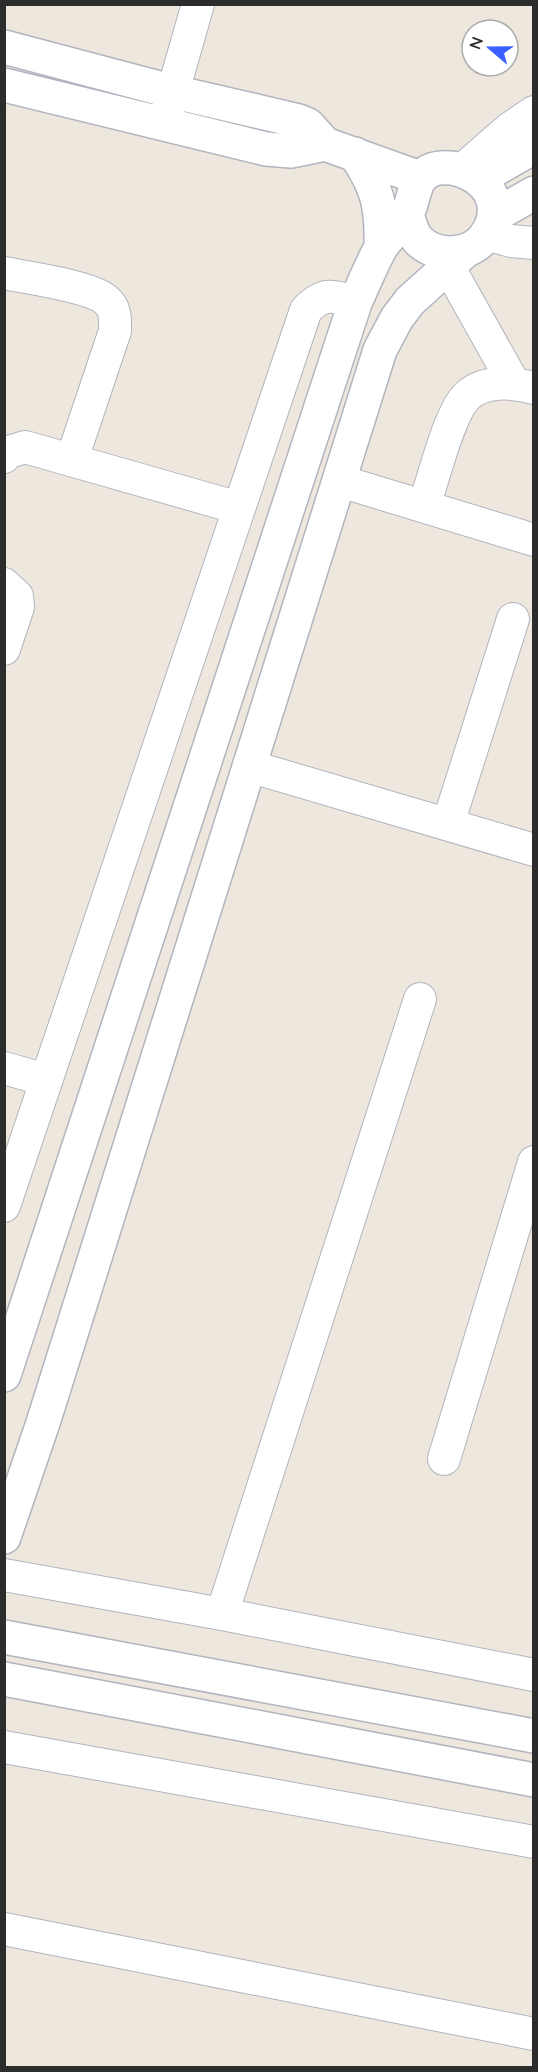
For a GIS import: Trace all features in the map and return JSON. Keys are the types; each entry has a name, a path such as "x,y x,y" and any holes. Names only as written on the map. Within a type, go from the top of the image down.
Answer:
{"street":[{"path":"164,124 198,4"},
{"path":"4,47 174,92 300,121 308,125 340,149 378,194 382,215 381,248"},
{"path":"4,85 279,151 340,149 420,178"},
{"path":"471,174 509,129 534,112"},
{"path":"4,1375 355,303 381,248 407,215 411,197 420,178 436,169 471,174 534,147"},
{"path":"424,506 455,414 466,396 484,386 523,385 473,242 491,196 471,174"},
{"path":"4,1537 47,1412 380,350 397,318 410,301 473,242 534,194"},
{"path":"407,215 419,240 447,253 473,242 534,243"},
{"path":"4,273 80,289 106,300 116,314 115,331 72,459"},
{"path":"4,1206 306,310 317,299 333,296 355,303"},
{"path":"4,457 6,453 25,447 239,508"},
{"path":"340,481 534,540"},
{"path":"4,584 17,596 18,607 4,649"},
{"path":"448,824 513,619"},
{"path":"249,766 534,850"},
{"path":"222,1614 420,999"},
{"path":"4,1068 46,1080"},
{"path":"444,1459 534,1162"},
{"path":"4,1575 533,1673"},
{"path":"4,1637 534,1736"},
{"path":"4,1679 534,1780"},
{"path":"4,1747 534,1842"},
{"path":"4,1929 534,2034"}]}
